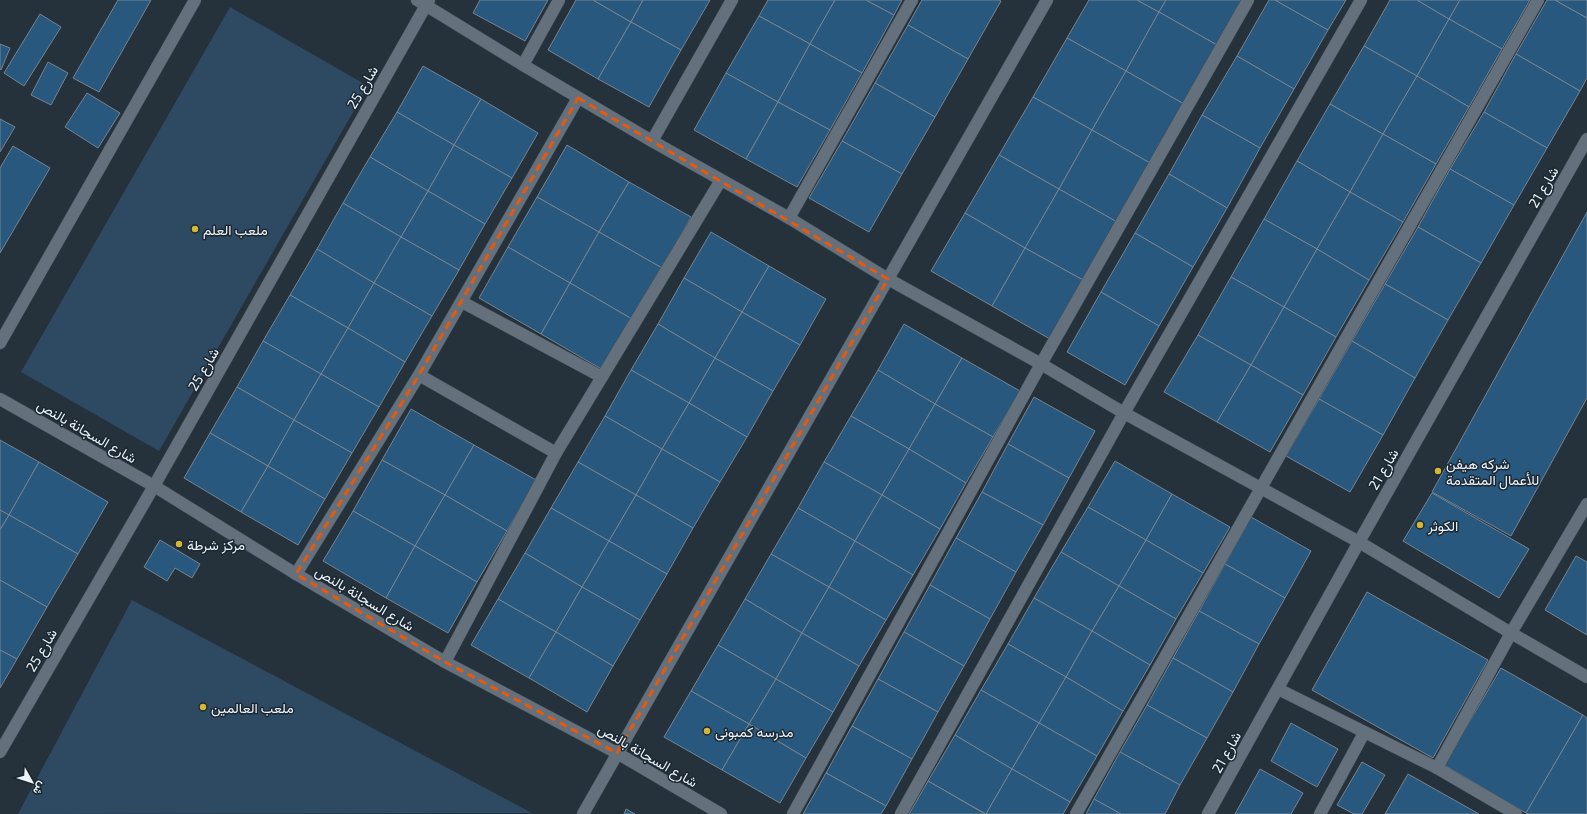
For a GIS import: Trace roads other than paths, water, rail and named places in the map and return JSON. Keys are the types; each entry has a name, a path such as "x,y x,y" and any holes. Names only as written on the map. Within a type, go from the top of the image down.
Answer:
{"street":[{"path":"0,343 195,0"},
{"path":"523,65 559,0"},
{"path":"652,141 732,0"},
{"path":"789,218 912,0"},
{"path":"583,814 1047,0"},
{"path":"793,814 1041,364 1248,0"},
{"path":"901,814 1124,413 1361,0"},
{"path":"1076,814 1538,0"},
{"path":"424,2 578,98 789,218 888,279 1041,364 1124,413 1359,542 1587,677"},
{"name":"شارع 25","path":"0,752 154,486 424,2"},
{"path":"296,574 419,375 578,98"},
{"name":"شارع 21","path":"1208,814 1359,542 1587,139"},
{"path":"445,662 556,453 721,180"},
{"path":"462,302 602,378"},
{"path":"419,375 556,453"},
{"name":"شارع السجانة بالنص","path":"0,398 154,486 296,574 445,662 617,753 721,814"},
{"path":"1437,768 1511,633 1587,504"},
{"path":"1278,689 1437,768 1516,814"},
{"path":"1325,812 1364,733"}],"place":[{"name":"ملعب العلم","path":"195,229"},
{"name":"شركه هيفن للأعمال المتقدمة","path":"1438,471"},
{"name":"الكوثر","path":"1420,525"},
{"name":"مركز شرطة","path":"179,544"},
{"name":"ملعب العالمين","path":"203,707"},
{"name":"مدرسه كمبونى","path":"707,731"}]}
